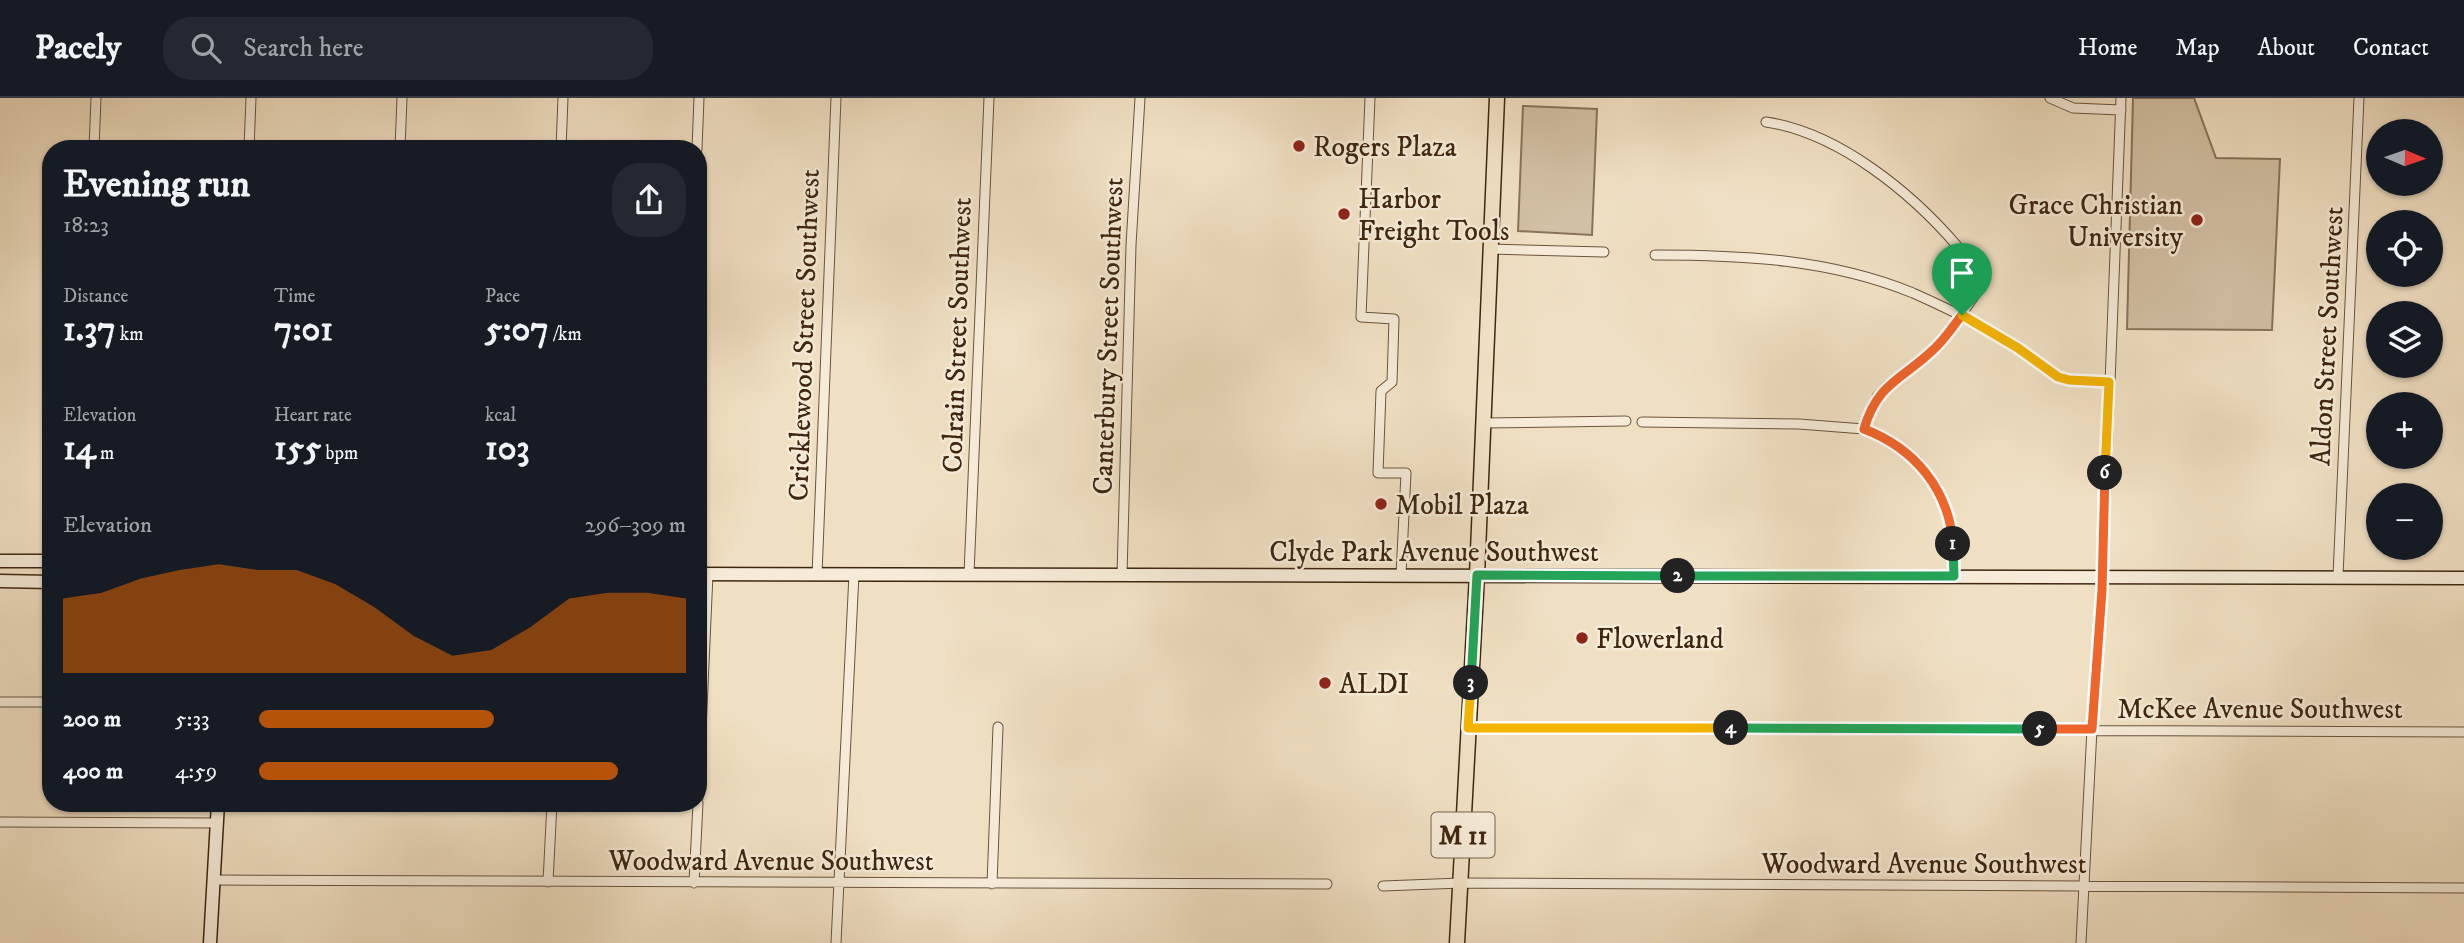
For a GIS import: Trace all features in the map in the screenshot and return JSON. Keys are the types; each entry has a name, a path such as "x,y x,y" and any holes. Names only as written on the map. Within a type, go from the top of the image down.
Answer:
{"main road":[{"name":"M 11","path":"1457,943 1477,575 1497,98"},
{"path":"0,561 42,561"},
{"name":"Clyde Park Avenue Southwest","path":"707,574 2464,578"},
{"path":"0,581 42,582"},
{"path":"211,943 218,812"}],"street":[{"path":"94,140 96,98"},
{"path":"249,140 251,98"},
{"path":"400,140 402,98"},
{"path":"561,140 563,98"},
{"path":"697,140 699,98"},
{"name":"Cricklewood Street Southwest","path":"817,575 836,98"},
{"name":"Colrain Street Southwest","path":"969,575 989,98"},
{"name":"Canterbury Street Southwest","path":"1122,575 1131,258 1140,98"},
{"path":"1370,98 1361,317 1395,319 1392,382 1381,391 1378,473 1406,473 1401,575"},
{"path":"2050,98 2057,103 2080,109 2121,110"},
{"path":"2081,943 2102,576 2121,98"},
{"name":"Aldon Street Southwest","path":"2338,576 2359,98"},
{"path":"1766,122 1794,127 1860,161 1895,186 1930,217 1982,277 1980,287 1962,315 1934,349 1877,397 1864,429"},
{"path":"1490,249 1604,251"},
{"path":"1655,255 1782,259 1837,268 1887,284 1962,315 2018,348 2058,377 2109,382"},
{"path":"1483,423 1626,421"},
{"path":"1642,422 1799,424 1864,429 1896,444 1917,461 1937,487 1952,529 1954,576"},
{"path":"836,943 854,574"},
{"path":"0,702 42,702"},
{"path":"992,884 998,727"},
{"name":"McKee Avenue Southwest","path":"1468,728 2464,732"},
{"path":"548,882 552,812"},
{"path":"694,883 698,812"},
{"path":"0,822 217,823"},
{"name":"Woodward Avenue Southwest","path":"214,880 1327,884"},
{"name":"Woodward Avenue Southwest","path":"1383,886 1461,883 2464,888"}],"shaded area":[{"name":"Grace Christian University","path":"2133,98 2194,98 2216,158 2280,159 2272,330 2127,329"},
{"path":"1523,106 1597,109 1592,235 1518,231"}],"place":[{"name":"Rogers Plaza","path":"1299,146"},
{"name":"Harbor Freight Tools","path":"1344,214"},
{"name":"Grace Christian University","path":"2197,220"},
{"name":"Mobil Plaza","path":"1381,504"},
{"name":"Flowerland","path":"1582,638"},
{"name":"ALDI","path":"1325,683"}],"route":[{"path":"1962,315 2018,348 2058,377 2109,382 2102,590 2092,729 1468,728 1477,575 1954,576 1952,529 1937,487 1917,461 1896,444 1864,429 1877,397 1934,349 1962,315"}]}
